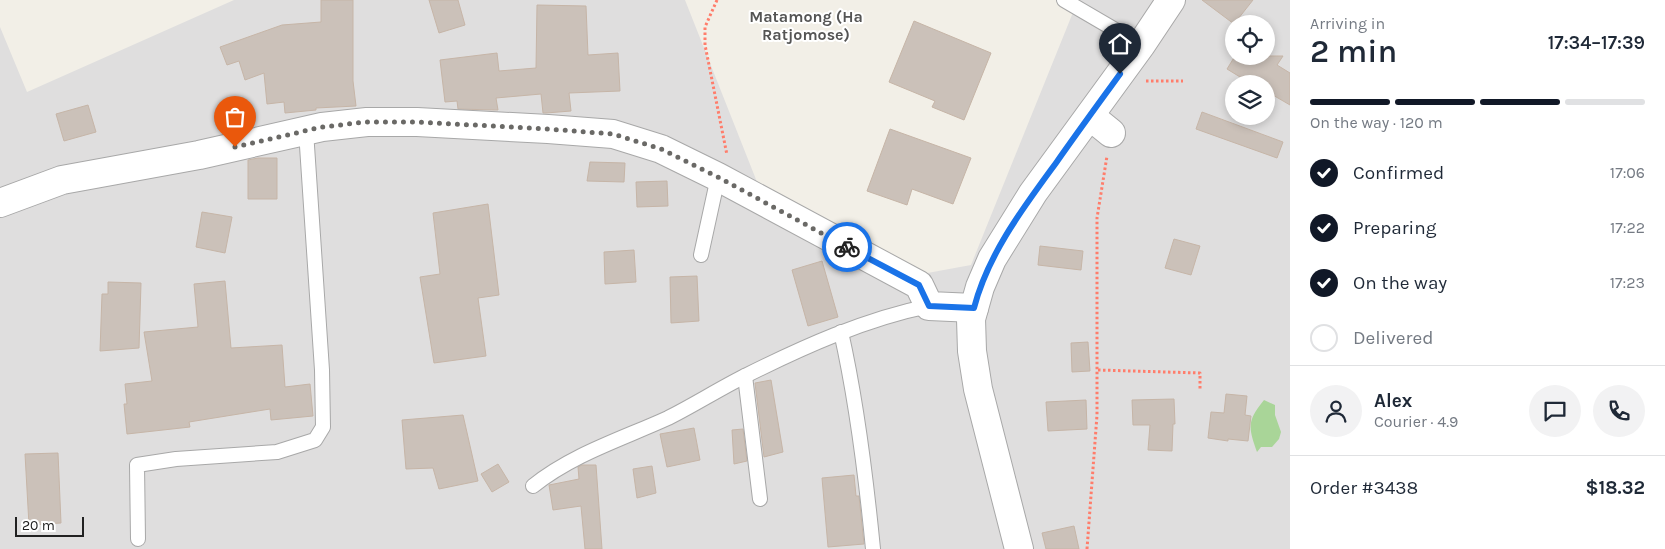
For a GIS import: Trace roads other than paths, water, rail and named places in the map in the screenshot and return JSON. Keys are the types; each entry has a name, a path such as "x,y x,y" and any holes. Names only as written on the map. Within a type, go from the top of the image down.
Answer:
{"street":[{"path":"1019,549 978,389 972,351 971,320 974,308 980,287 992,259 1033,193 1141,45 1170,0"},
{"path":"1090,116 1111,133"},
{"path":"0,202 62,180 200,155 306,131 366,122 417,122 613,134 661,149 726,181 919,285 929,306 974,308"}],"lane":[{"path":"1064,0 1141,45"},
{"path":"138,539 137,465 176,459 277,452 315,440 323,426 322,370 306,131"},
{"path":"701,255 726,181"},
{"path":"533,486 544,477 582,454 669,418 745,376 841,332 895,313 929,306"},
{"path":"841,332 852,378 873,549"},
{"path":"745,376 760,499"}],"district":[{"name":"Matamong (Ha Ratjomose)","path":"806,25"}]}
